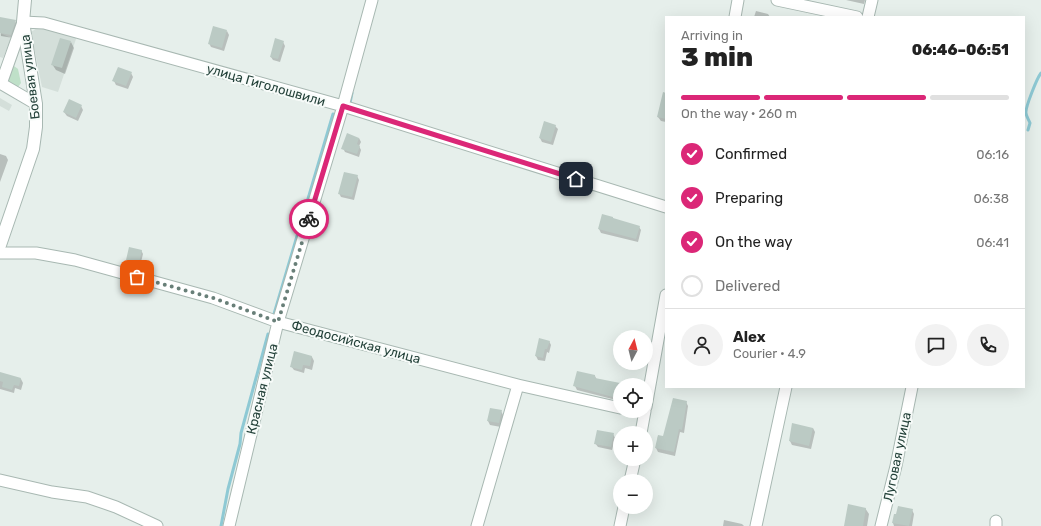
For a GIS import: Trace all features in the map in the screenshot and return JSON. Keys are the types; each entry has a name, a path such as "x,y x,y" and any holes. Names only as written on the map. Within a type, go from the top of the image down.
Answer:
{"street":[{"name":"Боевая улица","path":"0,245 33,149 36,128 36,104 24,22 25,0"},
{"name":"Красная улица","path":"229,526 278,322 343,106 372,0"},
{"path":"735,16 738,0"},
{"path":"777,0 852,16"},
{"path":"868,16 872,0"},
{"path":"24,22 1,83 36,104"},
{"name":"улица Гиголошвили","path":"24,22 44,23 343,106 665,207"},
{"name":"Феодосийская улица","path":"0,253 36,252 75,260 213,298 278,322 518,385 613,406"},
{"path":"650,378 665,300"},
{"path":"477,526 518,385"},
{"path":"756,526 786,388"},
{"name":"Луговая улица","path":"881,526 896,466 912,388"},
{"path":"0,480 52,492 87,497 116,507 158,526"},
{"path":"620,526 623,514"}],"shaded area":[{"path":"39,27 77,36 58,92 42,87 31,32"},
{"path":"0,33 11,38 3,58 0,57"},
{"path":"0,98 12,105 9,111 0,106"}],"green space":[{"path":"14,66 18,69 21,83 18,87 14,88 6,84 10,68"}],"building":[{"path":"0,17 16,20 11,35 0,33"},
{"path":"213,26 227,30 222,48 208,44"},
{"path":"60,38 71,41 62,68 51,65"},
{"path":"275,38 284,41 278,59 270,57"},
{"path":"118,67 132,72 126,86 112,81"},
{"path":"663,92 665,93 665,119 657,117"},
{"path":"69,99 82,105 76,118 63,112"},
{"path":"544,121 556,125 551,142 539,138"},
{"path":"347,133 359,138 357,144 360,146 357,154 341,149"},
{"path":"344,172 358,175 352,197 338,194"},
{"path":"602,214 640,226 636,239 598,229"},
{"path":"129,247 142,250 139,263 126,260"},
{"path":"539,338 550,341 547,349 545,349 543,358 535,356"},
{"path":"294,351 312,356 310,366 303,365 302,370 290,367"},
{"path":"577,371 595,375 595,378 613,382 613,397 573,386"},
{"path":"0,372 21,378 19,386 14,385 12,390 2,387 3,382 0,381"},
{"path":"673,398 687,401 682,430 679,429 674,452 655,448 658,435 663,436"},
{"path":"490,408 502,410 499,423 487,421"},
{"path":"792,423 813,428 809,446 789,441"},
{"path":"597,430 613,433 611,447 594,444"},
{"path":"848,504 866,508 863,526 844,526"},
{"path":"898,506 913,509 909,526 892,523"}],"waterway":[{"path":"1028,130 1030,123 1026,115 1027,105 1041,73"},
{"path":"350,103 352,93"},
{"path":"274,314 333,114"},
{"path":"221,526 228,489 240,444 241,433 268,334"}],"way so far":[{"path":"137,277 213,298 278,322 309,219"}],"route":[{"path":"309,219 343,106 576,179"}]}
